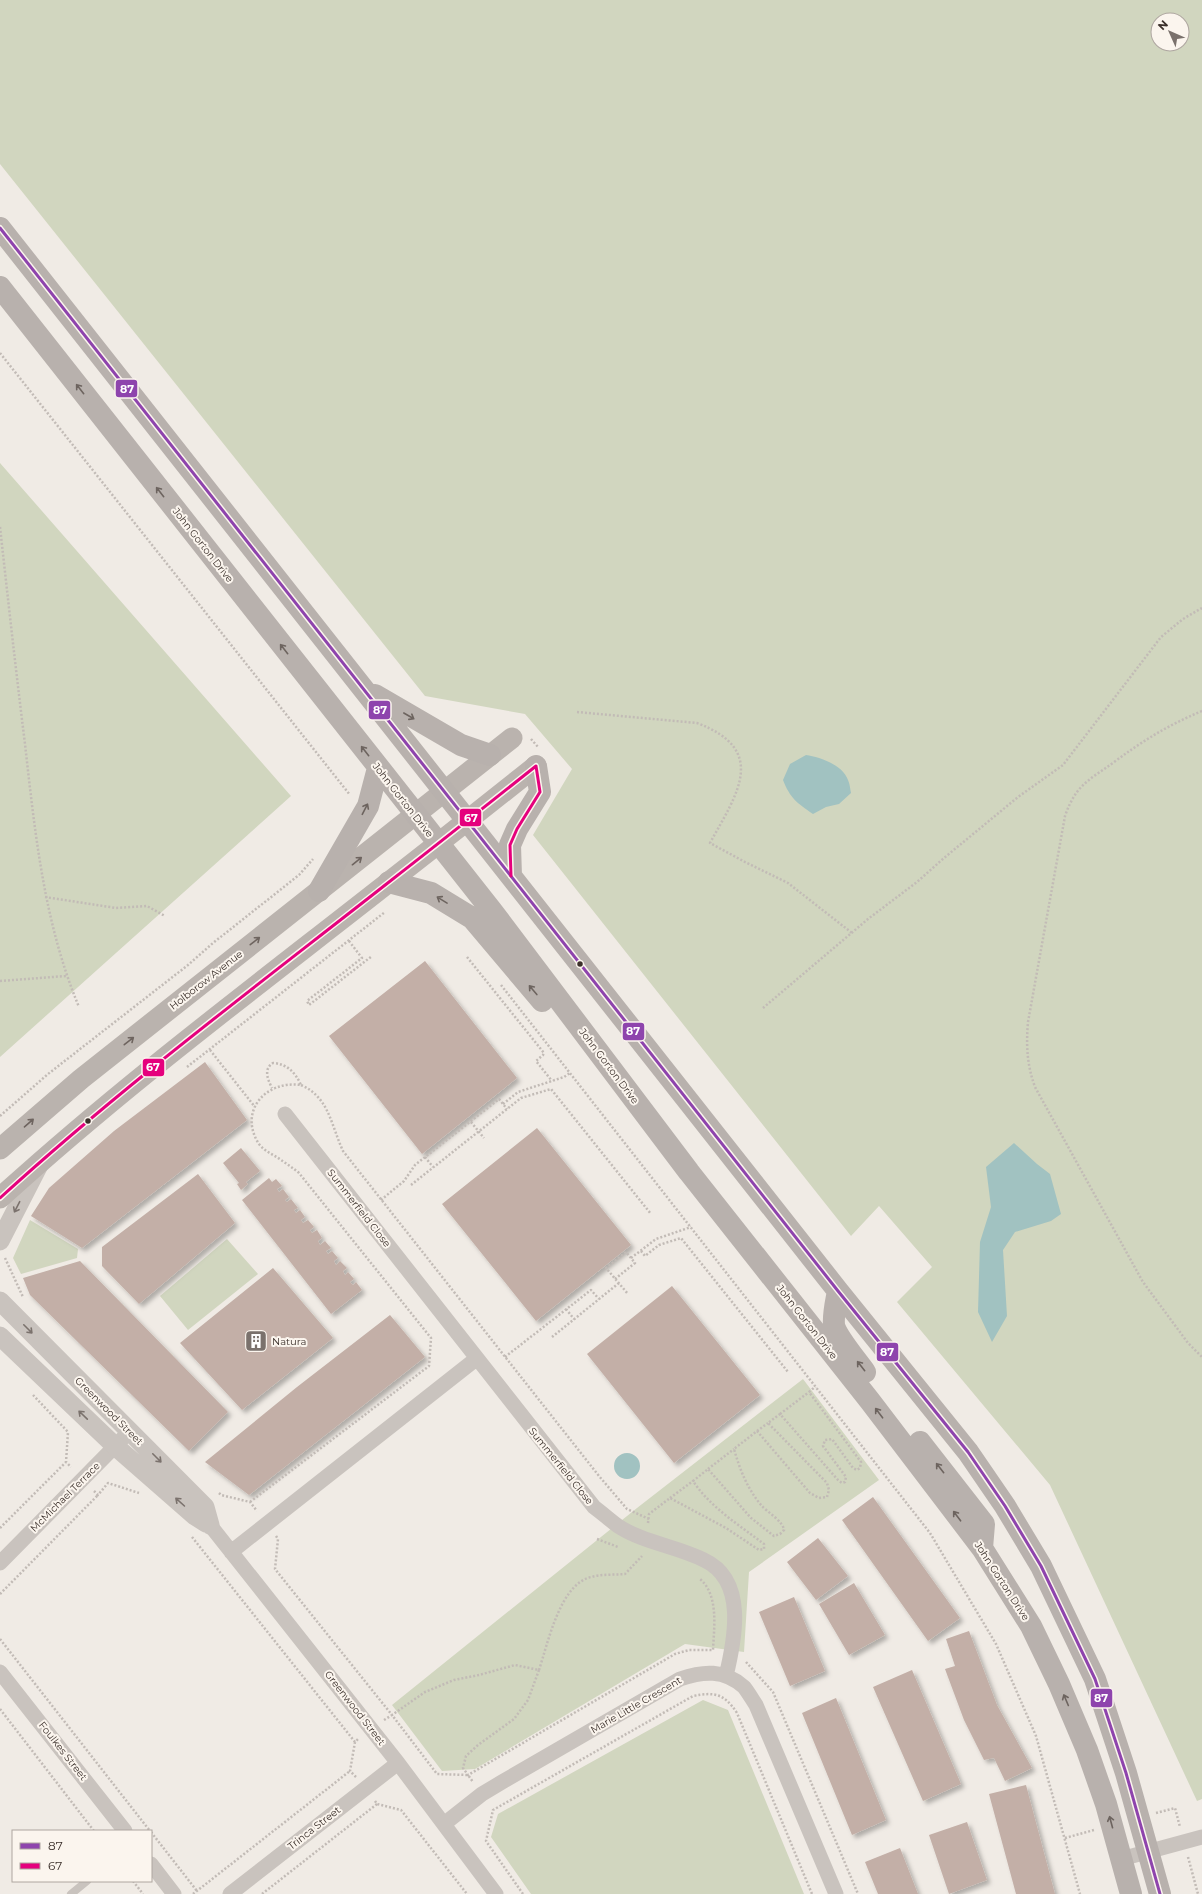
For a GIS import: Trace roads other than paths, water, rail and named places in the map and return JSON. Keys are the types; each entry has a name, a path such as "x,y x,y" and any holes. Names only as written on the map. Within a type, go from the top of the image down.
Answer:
{"main road":[{"path":"0,228 838,1291 968,1452 1005,1506 1041,1566 1095,1679 1126,1773 1160,1894"},
{"name":"John Gorton Drive","path":"0,287 438,844 689,1172 870,1400 982,1548 1031,1626 1059,1684 1087,1750 1106,1804 1131,1894"},
{"path":"363,688 461,745 490,755"},
{"name":"Holborow Avenue","path":"0,1149 81,1079 512,738"},
{"path":"0,1198 41,1160 190,1036 468,821 536,766"},
{"path":"511,876 510,845 517,829 540,792 536,766"},
{"path":"319,891 368,806 378,768"},
{"path":"389,882 431,893 472,918 551,1011 593,1045"},
{"path":"838,1291 835,1306 834,1326 850,1352 984,1524 982,1548"}],"street":[{"name":"Summerfield Close","path":"285,1114 476,1359 594,1507 618,1526 647,1540 705,1560 722,1574 730,1587 734,1601 733,1645 726,1676"},
{"path":"4,1250 41,1160"},
{"name":"Greenwood Street","path":"0,1301 204,1507 210,1525"},
{"name":"Greenwood Street","path":"0,1336 8,1348 115,1446 196,1516 210,1525 398,1762 496,1894"},
{"path":"231,1552 476,1359"},
{"name":"McMichael Terrace","path":"0,1563 130,1431"},
{"name":"Foulkes Street","path":"0,1672 124,1830"},
{"name":"Marie Little Crescent","path":"444,1824 482,1794 680,1679 697,1673 716,1673 726,1676 744,1687 756,1705 836,1894"},
{"name":"Trinca Street","path":"230,1894 398,1762"},
{"path":"1121,1859 1202,1837"},
{"path":"152,1865 174,1894"}],"lane":[{"path":"72,1894 86,1882"}],"water":[{"path":"806,755 824,760 841,770 849,782 851,793 839,804 826,807 813,814 795,800 788,791 783,780 790,764"},
{"path":"1014,1143 1050,1174 1061,1214 1051,1221 1015,1232 1003,1250 1007,1316 992,1342 978,1312 980,1242 991,1207 986,1167"},
{"path":"627,1453 636,1457 640,1466 636,1475 627,1479 618,1475 614,1466 618,1457"}],"place":[{"name":"Natura","path":"256,1341"}]}
